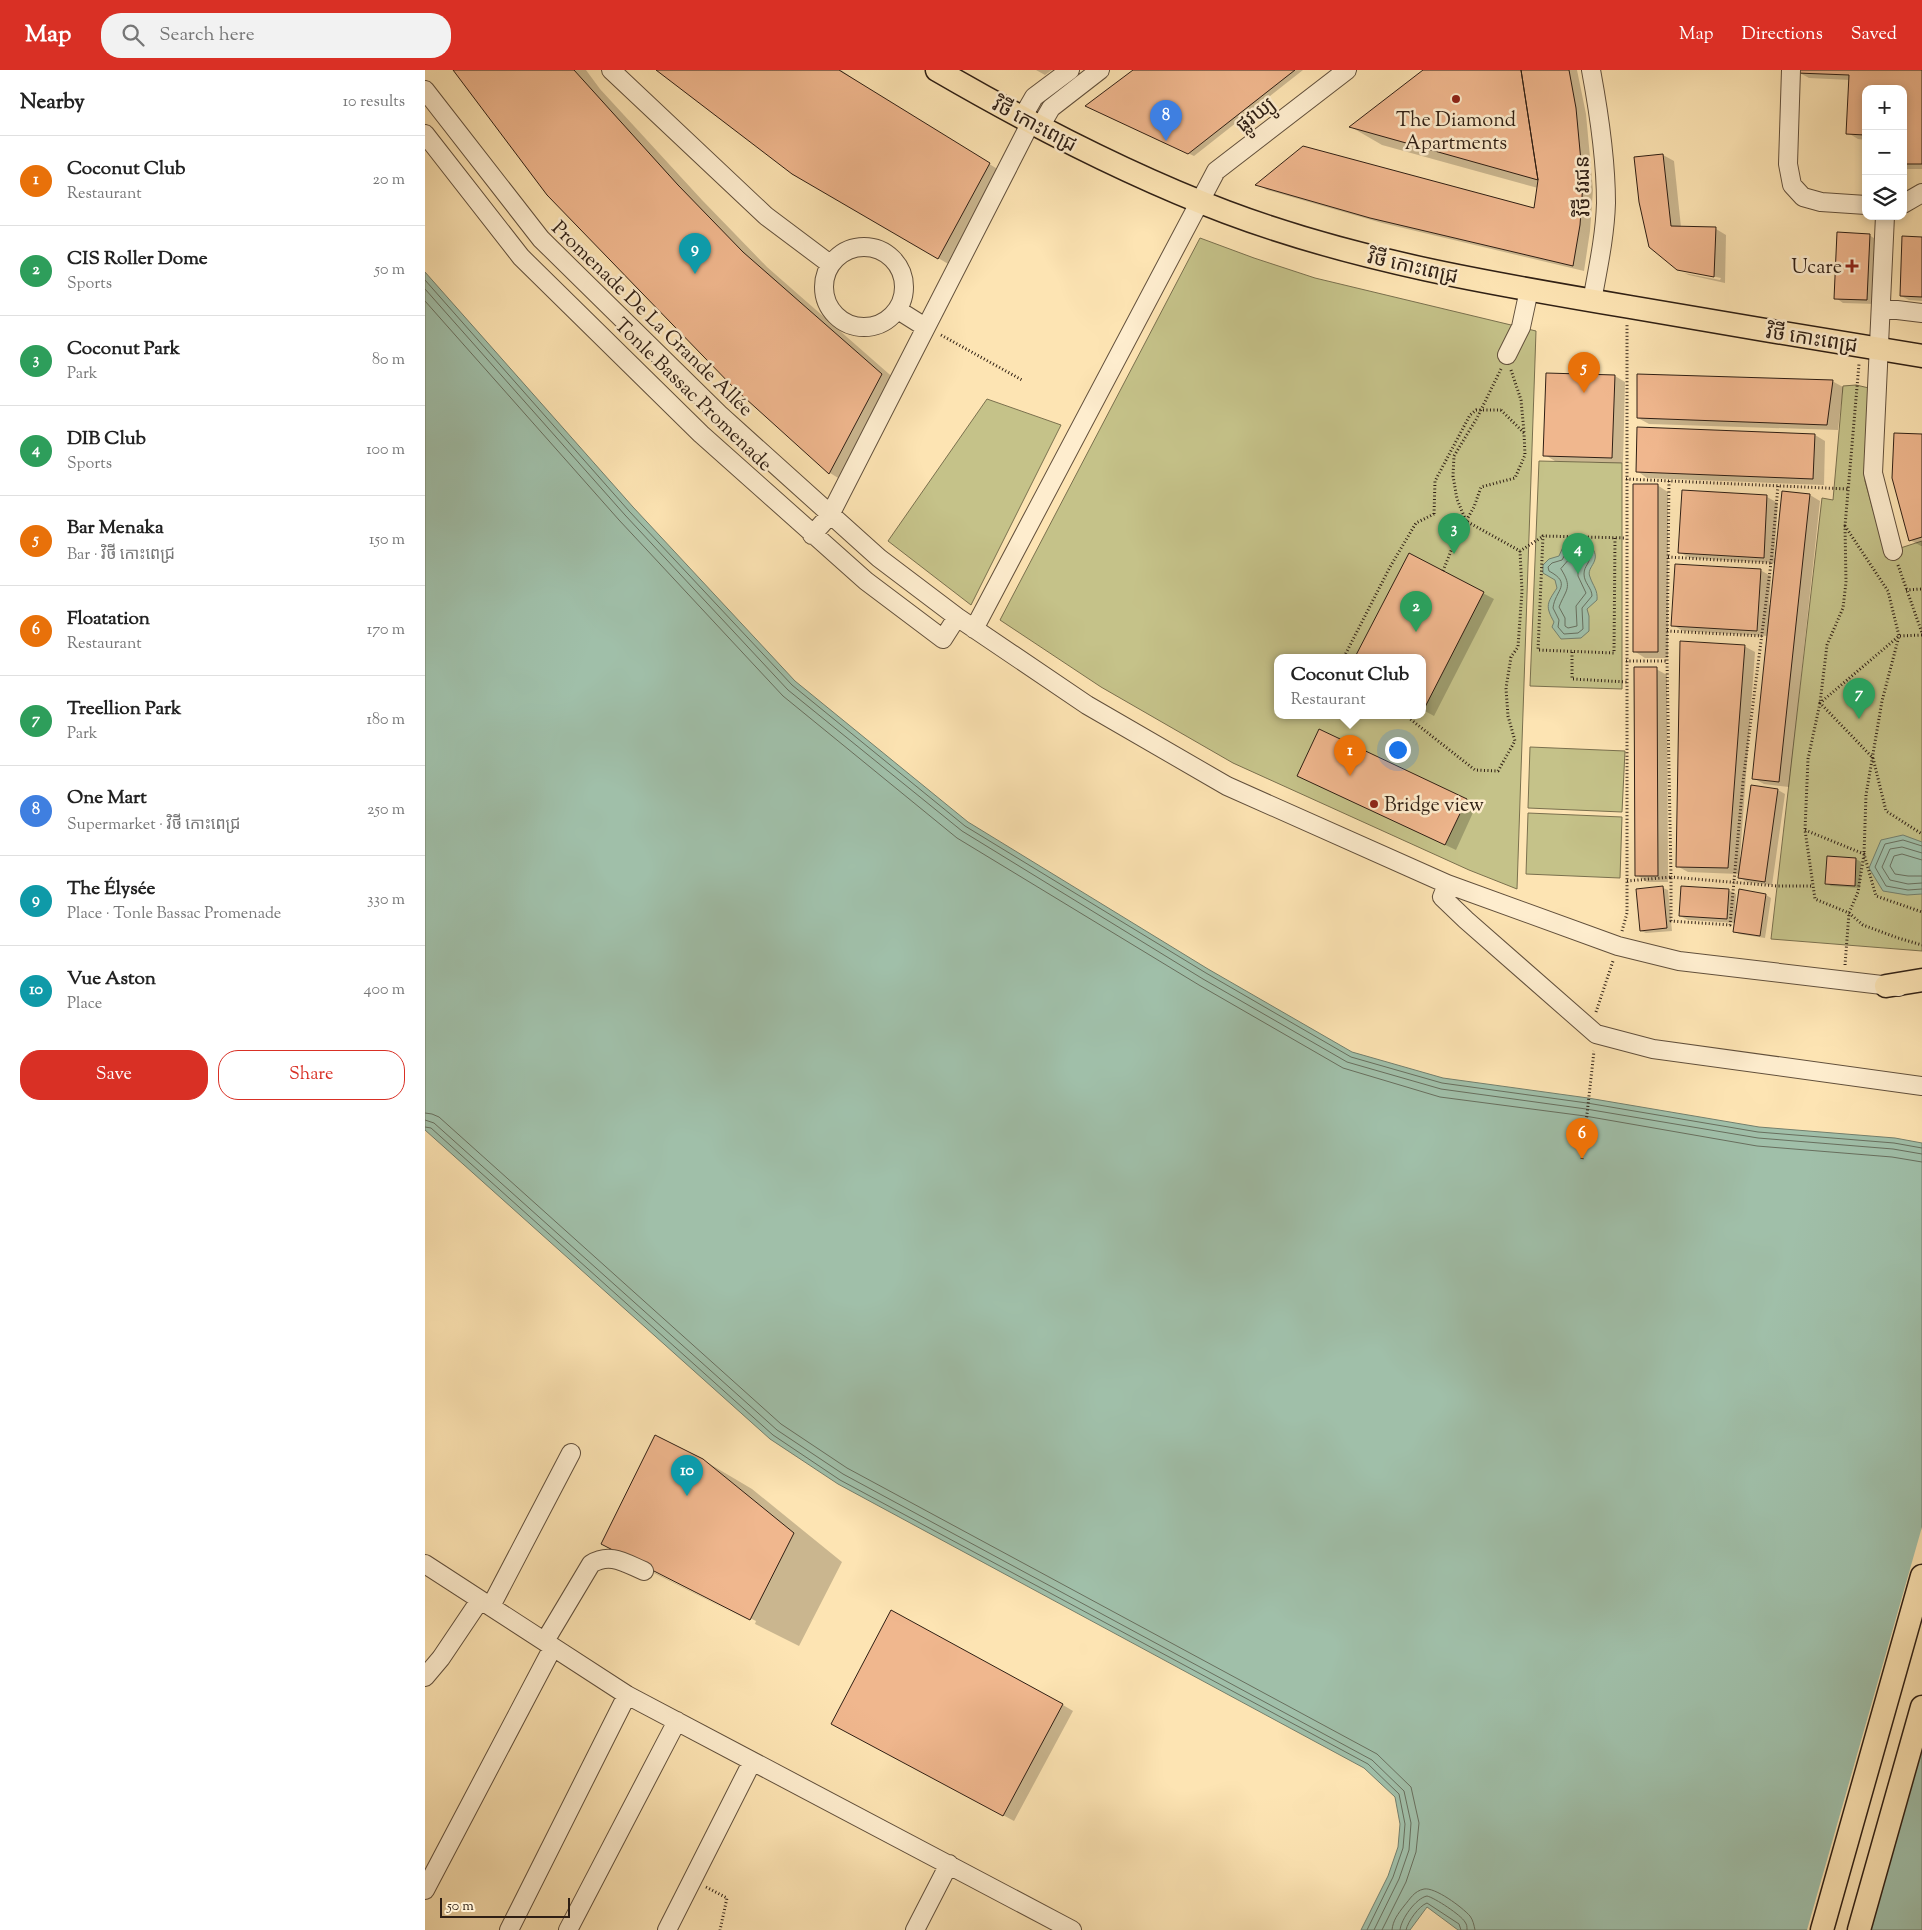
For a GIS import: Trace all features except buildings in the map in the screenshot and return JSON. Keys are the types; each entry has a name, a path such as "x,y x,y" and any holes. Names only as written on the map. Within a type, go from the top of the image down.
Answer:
{"main road":[{"name":"វិថី កោះពេជ្រ","path":"937,70 1031,122 1098,156 1199,201 1227,212 1348,251 1425,270 1529,290 1922,356"},
{"path":"1886,986 1922,980"},
{"path":"1822,1930 1922,1576"},
{"path":"1859,1930 1922,1707"}],"street":[{"path":"611,70 766,216 830,264"},
{"path":"812,535 830,515 933,331 1031,122 1034,98 1070,70"},
{"path":"1031,122 1100,70"},
{"name":"ផ្លូវឃ្យូ","path":"974,628 1216,171 1347,70"},
{"name":"វិថី វរជន","path":"1591,70 1602,139 1605,203 1603,235 1592,301"},
{"path":"1791,70 1787,164 1792,185 1803,197 1821,202 1862,205"},
{"name":"Promenade De La Grande Allée","path":"425,90 541,239 719,414 879,558 957,617 1087,705 1227,786 1447,884 1618,946 1679,961 1922,990"},
{"name":"Tonle Bassac Promenade","path":"425,134 521,257 701,434 812,535 866,581 943,639 957,617"},
{"path":"1907,202 1922,193"},
{"path":"1885,220 1881,308 1870,347 1873,473 1893,551"},
{"path":"865,246 876,248 886,253 900,270 903,281 903,294 897,310 885,321 874,326 850,325 840,320 831,311 823,290 830,264 844,252 854,248 865,246"},
{"path":"1507,355 1521,328 1529,290"},
{"path":"1881,308 1922,313"},
{"path":"897,310 933,331"},
{"path":"1447,884 1442,897 1596,1034 1653,1049 1922,1086"},
{"path":"425,1677 485,1603 571,1453"},
{"path":"425,1890 591,1564 599,1558 613,1557 644,1571"},
{"path":"425,1564 627,1695 1072,1930"},
{"path":"509,1930 627,1695"},
{"path":"568,1930 677,1721"},
{"path":"667,1930 752,1762"},
{"path":"915,1930 949,1864"}],"path":[{"path":"1582,1159 1596,1034 1596,1011 1627,913 1626,330 1631,307"},
{"path":"933,331 1022,380"},
{"path":"1870,347 1856,385 1845,526 1846,582 1843,608 1827,645 1821,703 1808,759 1805,830 1815,899 1849,913 1863,925 1922,945"},
{"path":"1443,571 1459,532 1475,507 1481,487 1515,478 1525,456 1521,400 1507,355"},
{"path":"1507,355 1477,418 1454,456 1454,484 1457,499 1466,521 1520,551"},
{"path":"1346,654 1389,567 1415,523 1434,514 1435,481 1470,415 1476,410 1501,410 1524,433"},
{"path":"1626,479 1848,489"},
{"path":"1669,482 1667,661 1671,921 1730,925 1743,782 1771,563 1778,486"},
{"path":"1843,981 1849,913 1858,892 1864,854 1865,796 1882,701 1899,636 1889,591 1845,526"},
{"path":"1520,551 1543,536 1626,538"},
{"path":"1543,536 1538,650 1572,652 1614,653 1615,538"},
{"path":"1410,719 1475,770 1498,771 1515,741 1508,716 1505,688 1511,657 1518,647 1522,591 1520,551"},
{"path":"1821,703 1899,636 1922,634 1893,551"},
{"path":"1668,558 1771,563"},
{"path":"1906,590 1922,589"},
{"path":"1667,631 1761,636"},
{"path":"1572,652 1572,680 1627,682"},
{"path":"1626,661 1667,661"},
{"path":"1821,703 1873,758 1886,811 1922,834"},
{"path":"1805,830 1864,854"},
{"path":"1864,854 1876,896 1922,912"},
{"path":"1627,881 1671,878 1734,881 1777,886 1813,886"},
{"path":"692,1879 727,1898 720,1930"}],"shaded area":[{"path":"1200,238 1315,278 1536,331 1517,889 1469,870 1233,763 1101,687 1000,620"},
{"path":"1856,385 1869,388 1865,481 1885,553 1922,541 1922,951 1771,939 1822,498 1833,500 1843,386"},
{"path":"987,399 1061,425 971,605 888,541"},
{"path":"1539,461 1622,463 1622,689 1530,686"},
{"path":"1530,747 1625,751 1622,812 1528,808"},
{"path":"1528,813 1622,817 1620,878 1526,874"}],"water":[{"path":"425,272 633,507 795,681 968,822 1208,969 1352,1052 1443,1078 1588,1098 1759,1127 1895,1138 1922,1143 1922,1930 1458,1930 1427,1907 1410,1930 1361,1930 1388,1876 1398,1847 1400,1824 1395,1797 1364,1768 838,1484 770,1439 425,1130"},
{"path":"1571,543 1589,544 1593,550 1595,559 1589,573 1596,591 1597,600 1587,609 1589,631 1581,638 1561,639 1552,627 1554,622 1548,608 1549,601 1557,588 1555,580 1543,573 1543,565 1549,559 1559,556 1563,547"},
{"path":"1903,835 1922,842 1922,894 1907,895 1883,891 1869,868 1881,840"}],"pier":[{"path":"1922,1527 1922,1751 1871,1930 1807,1930"}],"place":[{"name":"The Diamond Apartments","path":"1456,99"},
{"name":"One Mart","path":"1166,141"},
{"name":"Ucare","path":"1852,266"},
{"name":"The Élysée","path":"695,274"},
{"name":"Bar Menaka","path":"1584,393"},
{"name":"Coconut Park","path":"1454,554"},
{"name":"DIB Club","path":"1578,574"},
{"name":"CIS Roller Dome","path":"1416,632"},
{"name":"Treellion Park","path":"1859,719"},
{"name":"Coconut Club","path":"1350,776"},
{"name":"Bridge view","path":"1374,804"},
{"name":"Floatation","path":"1582,1159"},
{"name":"Vue Aston","path":"687,1496"}]}
